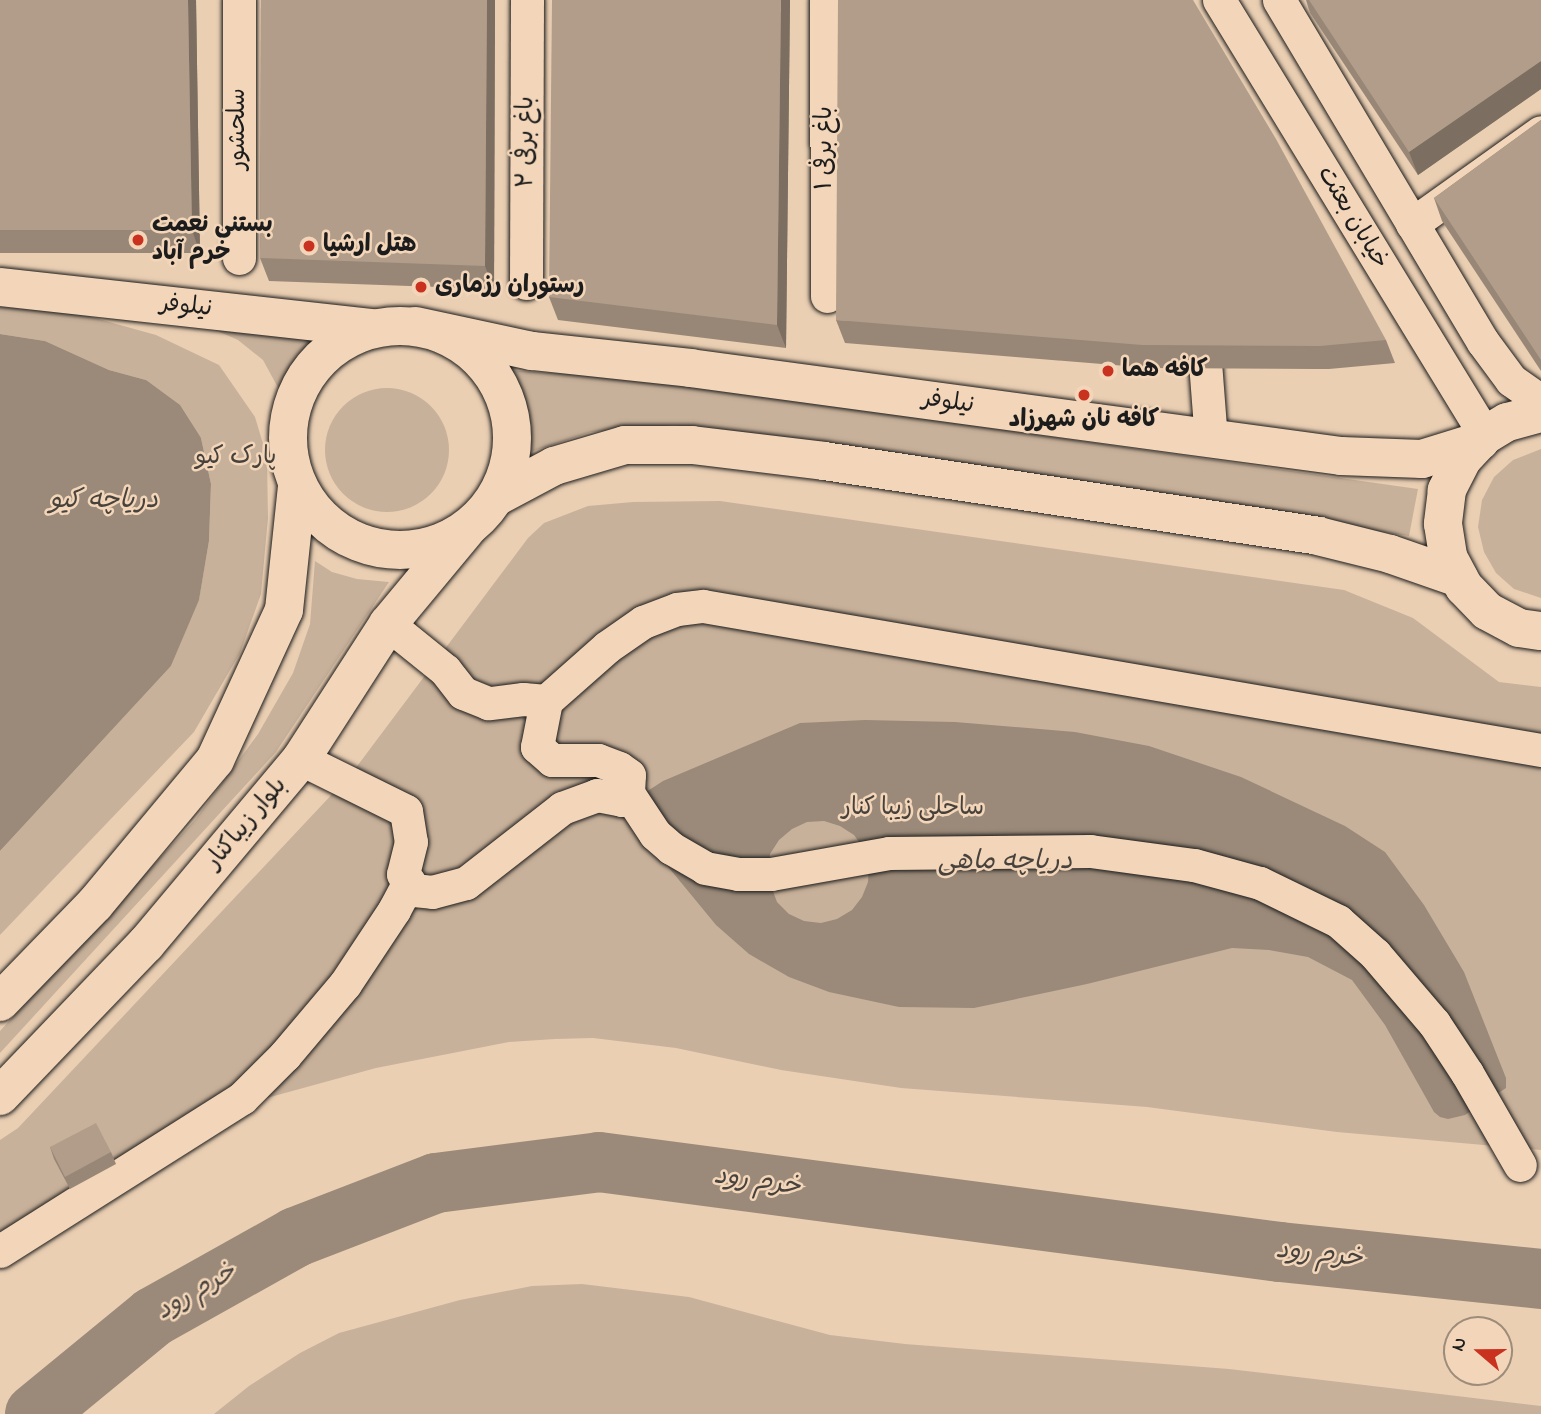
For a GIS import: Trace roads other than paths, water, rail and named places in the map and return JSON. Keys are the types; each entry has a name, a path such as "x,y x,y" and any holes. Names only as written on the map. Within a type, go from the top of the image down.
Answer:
{"main road":[{"name":"نیلوفر","path":"0,286 372,328"},
{"name":"نیلوفر","path":"416,326 532,351 781,380 1341,456 1422,459 1483,438 1507,422 1541,413"},
{"path":"0,1002 95,904 215,760 284,610 297,486 288,442 288,420 298,389 317,361 334,348 372,328 416,326 452,337 481,359 502,390 512,426 510,463 496,497"},
{"path":"1483,438 1462,460 1447,490 1443,524 1448,557 1459,578 1487,611 1519,628 1541,631"},
{"path":"297,486 315,514 341,535 372,548 404,551 437,545 466,530 496,497 554,466 625,444 692,445 824,461 1318,536 1390,554 1459,578"},
{"name":"بلوار زیباکنار","path":"0,1096 146,944 301,759 388,624 466,530"}],"street":[{"name":"سلحشور","path":"239,0 239,258"},
{"name":"باغ برفی ۲","path":"526,283 527,0"},
{"name":"باغ برفی ۱","path":"826,0 827,296"},
{"name":"خیابان بعثت","path":"1219,0 1483,438"},
{"name":"خیابان بعثت","path":"1288,3 1412,224 1483,342 1511,380 1541,401"},
{"path":"1412,224 1541,132"},
{"path":"1198,287 1211,439"},
{"path":"1520,1165 1486,1104 1434,1023 1375,954 1338,921 1261,883 1194,865 1090,851 931,852 860,857 771,874 738,874 705,868 671,848 655,834 631,796 629,775 598,760 552,760 537,747 546,701 607,648 643,622 677,609 702,606 1541,750"},
{"path":"388,624 445,670 463,692 488,703 523,699 546,701"},
{"path":"301,759 406,811 411,842 403,874 414,890 432,892 466,883 562,808 597,795 622,800 631,796"},
{"path":"0,1251 242,1098 285,1055 345,984 394,910 409,882"}],"water":[{"name":"دریاچه کیو","path":"0,334 45,341 109,370 146,380 180,405 201,438 211,484 209,541 199,600 171,666 0,851"},
{"name":"دریاچه ماهی","path":"865,720 955,722 1075,732 1149,746 1241,777 1345,826 1385,852 1424,905 1464,972 1506,1078 1506,1088 1465,1115 1448,1119 1440,1117 1434,1112 1385,1025 1352,980 1308,957 1269,950 1232,948 1087,984 974,1008 899,1007 829,992 789,977 749,954 716,925 651,846 643,794 663,781 800,723","holes":["824,821 840,826 854,835 864,849 869,865 868,882 862,897 852,910 837,919 821,923 804,921 789,914 777,902 767,875 770,854 779,840 792,829 807,822"]}],"waterway":[{"name":"خرم رود","path":"35,1414 153,1317 296,1237 436,1183 599,1162 1280,1252 1541,1279"}],"place":[{"name":"بستنی نعمت خرم آباد","path":"138,240"},
{"name":"هتل ارشیا","path":"309,246"},
{"name":"رستوران رزماری","path":"421,287"},
{"name":"کافه هما","path":"1108,371"},
{"name":"کافه نان شهرزاد","path":"1084,395"}],"park label":[{"name":"پارک کیو","path":"236,458"},
{"name":"ساحلی زیبا کنار","path":"913,809"}]}
